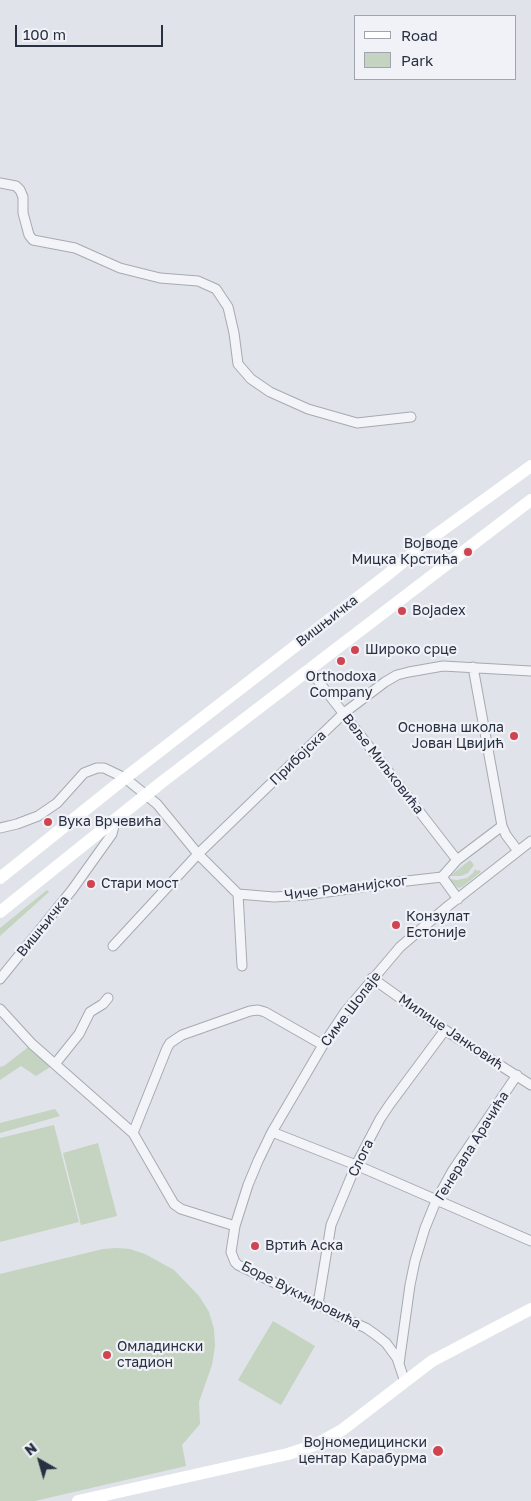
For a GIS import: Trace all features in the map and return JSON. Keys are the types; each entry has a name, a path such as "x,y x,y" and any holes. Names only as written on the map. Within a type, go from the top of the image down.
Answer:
{"main road":[{"name":"Вишњичка","path":"0,878 437,534 530,468"},
{"name":"Вишњичка","path":"0,912 146,794 531,500"},
{"path":"78,1501 243,1465 306,1449 342,1430 436,1359 531,1308"}],"street":[{"path":"0,183 18,187 23,197 23,213 29,235 33,240 75,248 120,268 160,278 198,281 216,288 228,306 238,364 251,379 270,392 308,409 357,423 411,416"},
{"name":"Прибојска","path":"113,946 198,854 344,713 372,691 397,676 408,672 443,666 531,671"},
{"path":"473,667 502,826 518,851"},
{"name":"Веље Миљковића","path":"310,669 457,860"},
{"path":"0,828 17,824 45,812 57,803 78,778 90,770 104,768 125,778 157,804 198,854 238,894 242,966"},
{"name":"Вишњичка","path":"0,979 72,890 112,834 114,826 112,822"},
{"path":"458,898 442,877 457,860 502,826"},
{"name":"Симе Шолаје","path":"235,1226 251,1177 272,1132 323,1045 345,1012 400,947 458,898 518,851 530,844"},
{"name":"Чиче Романијског","path":"238,894 274,896 306,894 442,877"},
{"name":"Милице Јанковић","path":"372,978 445,1030 531,1085"},
{"path":"54,1064 79,1034 90,1012 103,1004 108,998"},
{"path":"0,1009 25,1037 132,1132 174,1204 181,1209 235,1226"},
{"path":"132,1132 167,1048 170,1043 182,1035 250,1011 258,1010 265,1012 323,1045"},
{"name":"Слога","path":"318,1304 331,1225 356,1165 380,1119 445,1030"},
{"name":"Генерала Арачића","path":"399,1364 415,1261 436,1200 453,1170 517,1075"},
{"path":"272,1132 356,1165 531,1241"},
{"name":"Боре Вукмировића","path":"235,1226 230,1252 238,1265 366,1328 376,1335 392,1351 405,1382"}],"green space":[{"path":"470,860 474,865 468,873 461,876 450,876"},
{"path":"475,869 481,872 462,887 458,888 450,879 467,878"},
{"path":"47,890 49,892 0,936 0,928"},
{"path":"32,1044 55,1064 36,1076 21,1066 0,1080 0,1067 4,1066"},
{"path":"55,1109 60,1116 0,1133 0,1123"},
{"path":"54,1125 79,1222 0,1242 0,1138"},
{"path":"98,1143 117,1216 81,1225 63,1153"},
{"name":"Омладински стадион","path":"103,1249 130,1249 145,1254 174,1270 199,1296 209,1312 214,1329 215,1346 212,1365 199,1402 200,1424 182,1445 186,1466 35,1501 0,1501 0,1274"},
{"path":"273,1321 315,1346 281,1405 238,1380"}],"place":[{"name":"Војводе Мицка Крстића","path":"468,552"},
{"name":"Bojadex","path":"402,611"},
{"name":"Широко срце","path":"355,650"},
{"name":"Orthodoxa Company","path":"341,661"},
{"name":"Основна школа Јован Цвијић","path":"514,736"},
{"name":"Вука Врчевића","path":"48,822"},
{"name":"Стари мост","path":"91,884"},
{"name":"Конзулат Естоније","path":"396,925"},
{"name":"Вртић Аска","path":"255,1246"},
{"name":"Омладински стадион","path":"107,1355"},
{"name":"Војномедицински центар Карабурма","path":"438,1451"}]}
